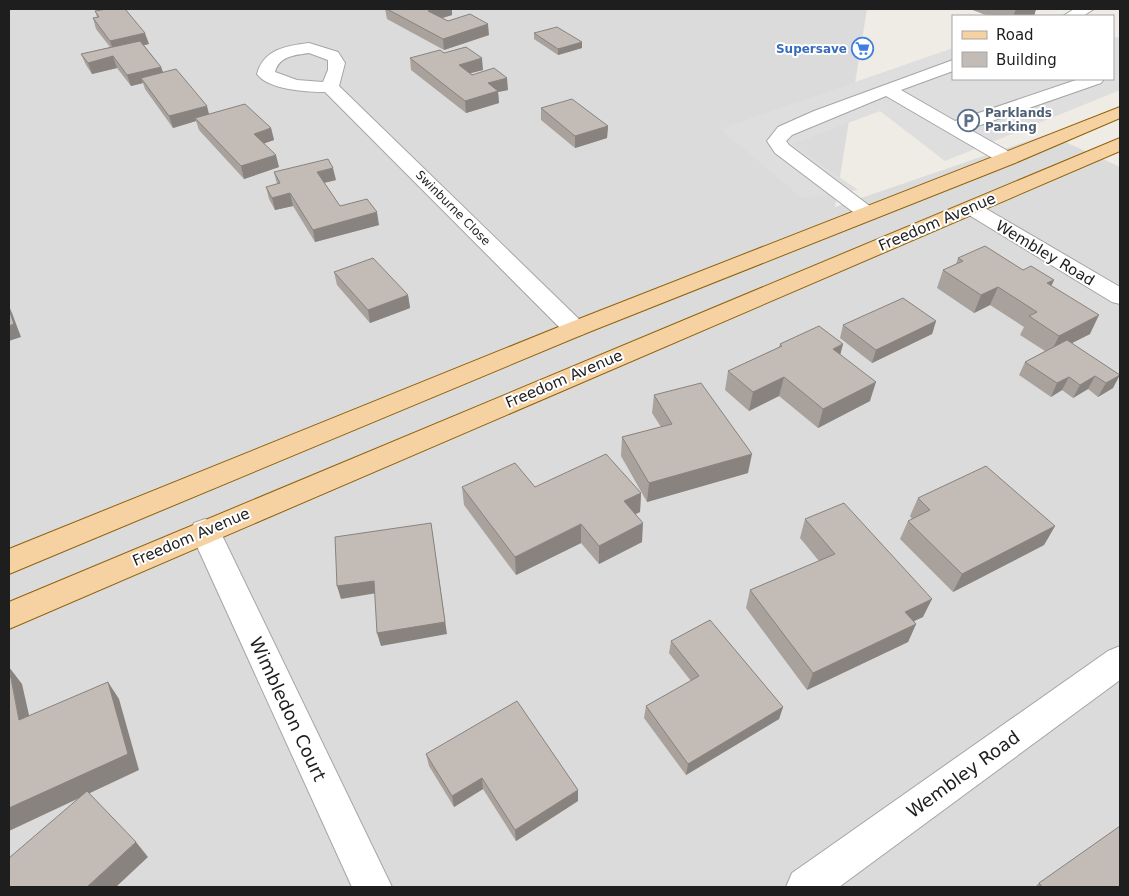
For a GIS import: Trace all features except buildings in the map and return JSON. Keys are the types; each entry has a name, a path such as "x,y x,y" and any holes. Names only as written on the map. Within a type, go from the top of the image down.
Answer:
{"main road":[{"name":"Freedom Avenue","path":"9,562 576,329 1008,159 1120,112"},
{"name":"Freedom Avenue","path":"9,616 205,531 1120,144"},
{"path":"764,295 868,214"}],"street":[{"path":"1073,15 1086,9"},
{"path":"868,214 782,149 776,141 785,131 820,115 952,65"},
{"path":"953,128 1092,80"},
{"name":"Swinburne Close","path":"330,87 576,329"},
{"path":"888,90 1008,159"},
{"name":"Wembley Road","path":"970,208 1120,297"},
{"name":"Wimbledon Court","path":"205,531 372,887"},
{"name":"Wembley Road","path":"806,887 1120,661"}],"shaded area":[{"path":"9,9 867,9 835,207 1048,134 1120,167 1120,887 9,887"},
{"name":"Parklands Parking","path":"1114,36 1120,38 1120,90 945,161 880,111 792,144 858,190 802,198 720,129 952,48 952,80 1114,80"}],"place":[{"name":"Supersave","path":"863,49"},
{"name":"Parklands Parking","path":"969,120"}]}
